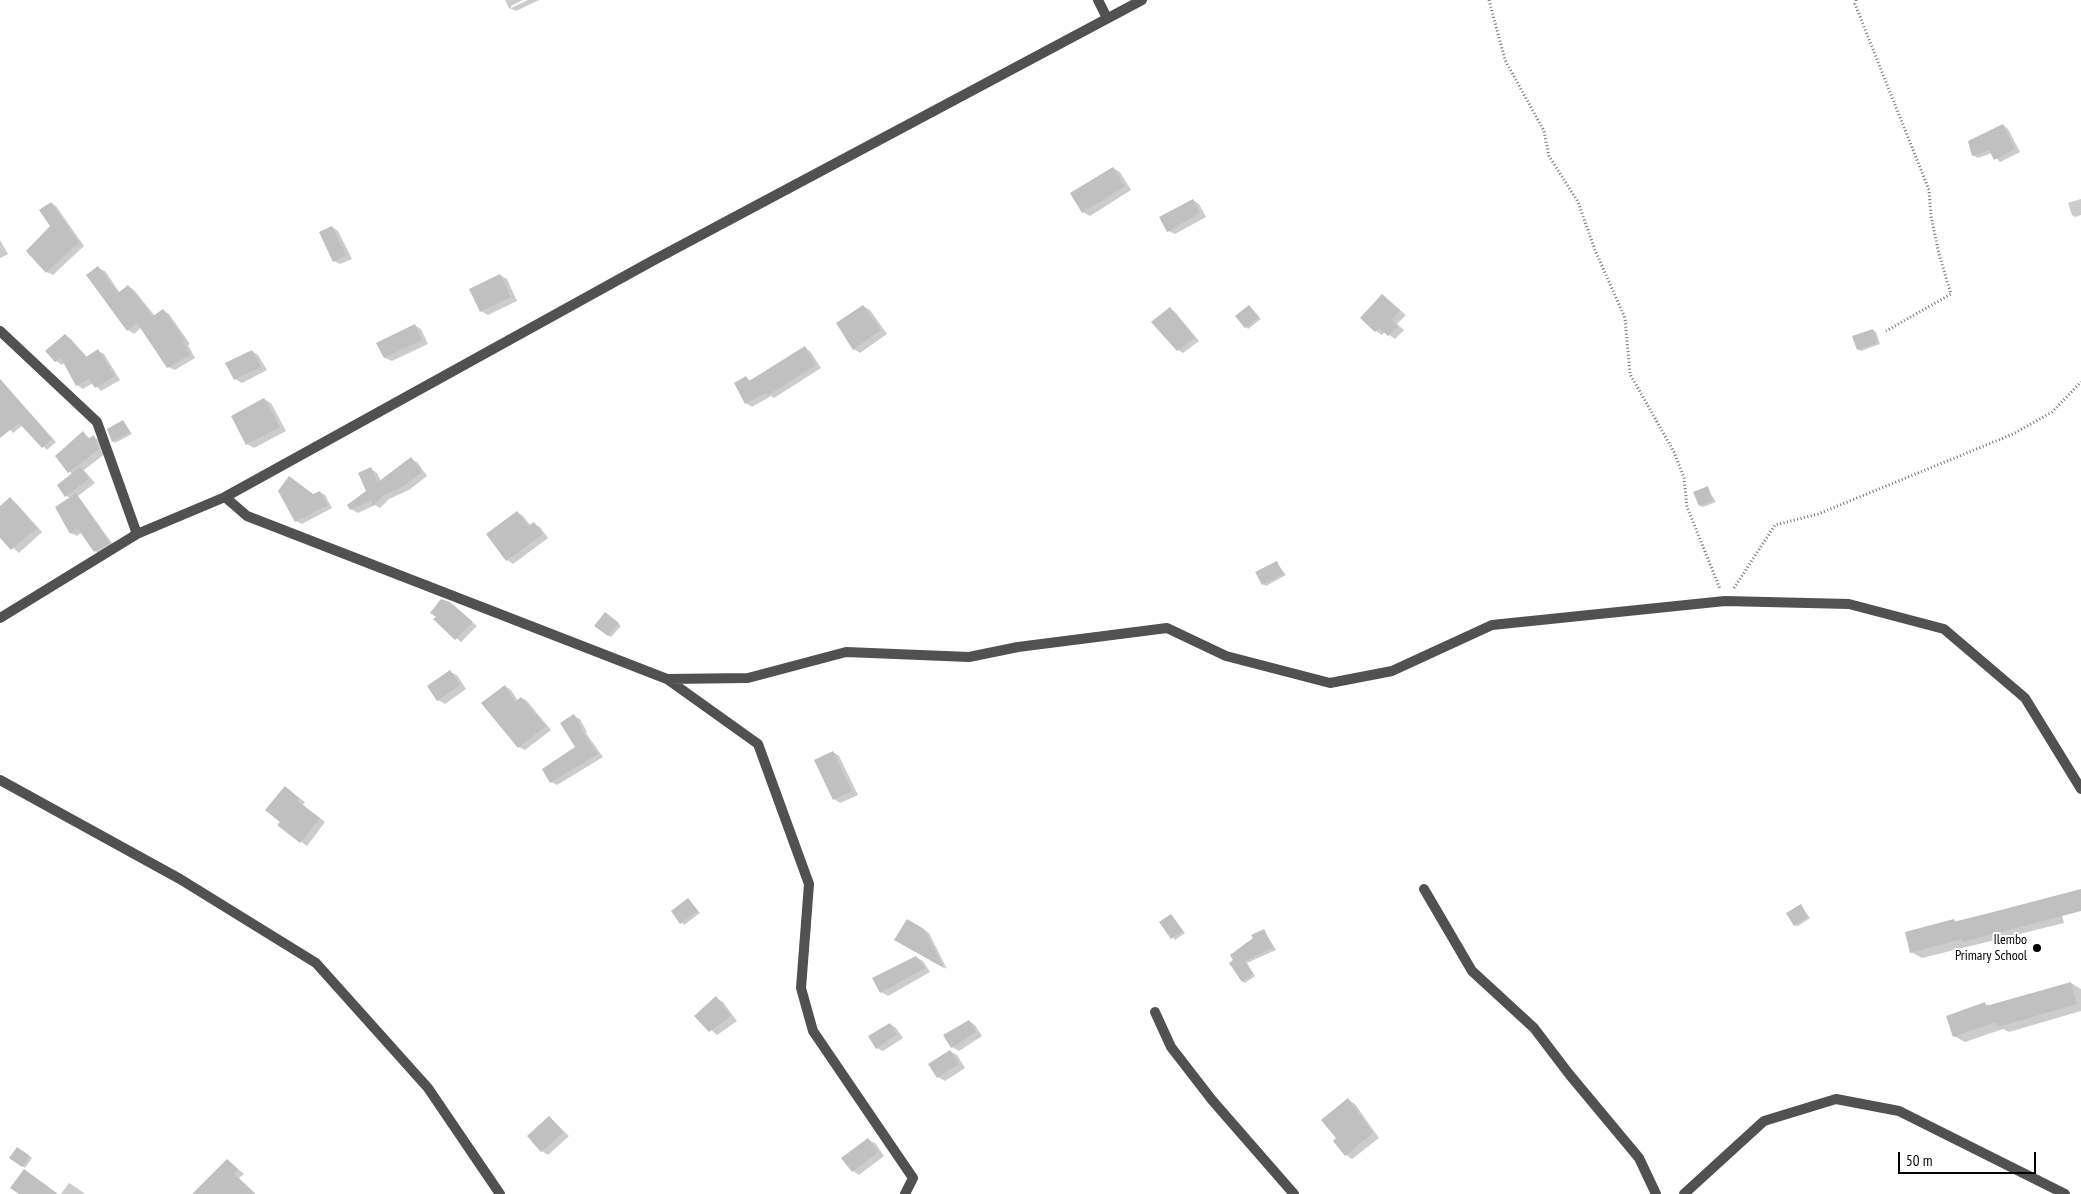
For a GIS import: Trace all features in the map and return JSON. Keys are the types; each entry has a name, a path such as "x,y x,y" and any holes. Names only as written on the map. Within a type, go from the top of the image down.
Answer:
{"street":[{"path":"1098,0 1107,18"},
{"path":"0,618 137,534 224,497 663,256 1142,0"},
{"path":"0,331 98,422 137,534"},
{"path":"224,497 247,516 667,679 758,744 809,884 801,988 813,1031 914,1178 905,1194"},
{"path":"667,679 748,678 846,652 969,658 1018,647 1167,628 1226,656 1330,683 1392,671 1492,625 1725,601 1849,604 1944,629 2026,698 2081,789"},
{"path":"0,780 180,879 316,963 428,1088 500,1194"},
{"path":"1424,889 1472,971 1534,1028 1569,1074 1639,1158 1656,1194"},
{"path":"1155,1012 1171,1047 1212,1100 1291,1193"},
{"path":"1684,1194 1764,1120 1836,1099 1898,1111 2065,1194"}],"path":[{"path":"1489,0 1506,60 1544,131 1549,156 1578,202 1595,250 1625,318 1630,374 1674,452 1684,478 1687,507 1725,601"},
{"path":"1856,0 1855,4 1929,190 1931,216 1939,254 1951,294 1886,331"},
{"path":"1725,601 1775,526 1818,514 2013,434 2052,412 2081,382"}],"building":[{"path":"2003,124 2015,149 1994,160 1989,150 1972,156 1968,141"},
{"path":"1113,167 1125,186 1082,213 1070,193"},
{"path":"1193,199 1200,213 1167,232 1159,217"},
{"path":"51,202 79,242 46,273 26,251 50,226 39,210"},
{"path":"332,226 346,255 333,262 319,232"},
{"path":"98,266 118,293 128,285 153,316 163,309 185,340 183,342 190,355 167,368 137,323 127,331 86,275"},
{"path":"500,274 511,297 480,312 469,289"},
{"path":"1382,294 1400,310 1392,320 1398,326 1388,336 1379,328 1375,332 1360,318"},
{"path":"863,305 881,330 853,350 836,323"},
{"path":"1249,305 1259,317 1245,328 1235,316"},
{"path":"1170,307 1195,338 1177,351 1151,322"},
{"path":"415,324 422,340 384,358 376,343"},
{"path":"1873,329 1878,343 1857,350 1852,336"},
{"path":"65,334 86,357 98,349 115,376 95,388 89,379 76,386 61,358 55,362 45,351"},
{"path":"805,346 816,365 767,396 766,393 745,404 734,383 746,376 749,381"},
{"path":"252,350 261,367 234,380 225,363"},
{"path":"0,379 52,439 42,448 19,423 0,438"},
{"path":"264,398 280,427 246,445 231,416"},
{"path":"123,420 130,432 112,442 107,429"},
{"path":"83,431 88,439 94,435 99,449 68,473 55,456"},
{"path":"411,457 422,472 402,487 382,496 373,506 371,501 350,510 347,505 366,491 358,473 371,467 378,482"},
{"path":"80,467 89,479 65,497 57,485"},
{"path":"289,476 313,494 320,491 328,505 295,522 278,491"},
{"path":"1708,486 1713,501 1699,506 1693,492"},
{"path":"76,493 110,543 94,552 78,529 70,534 55,507"},
{"path":"10,497 37,528 11,550 0,538 0,506"},
{"path":"517,511 528,526 534,522 543,534 506,561 486,534"},
{"path":"1277,561 1283,574 1262,585 1255,572"},
{"path":"441,599 450,602 473,622 455,640 433,619 436,617 430,613"},
{"path":"605,612 619,623 608,636 594,626"},
{"path":"450,670 460,685 437,701 427,686"},
{"path":"505,685 515,702 521,697 546,726 518,748 481,703"},
{"path":"574,714 581,729 598,754 550,783 542,769 575,747 560,723"},
{"path":"833,751 852,791 833,800 814,760"},
{"path":"285,786 299,798 297,801 320,818 300,843 277,825 280,822 265,810"},
{"path":"2081,889 2081,911 1963,942 1962,939 1910,953 1905,932 1954,919 1955,922"},
{"path":"688,898 698,911 680,924 671,911"},
{"path":"1801,904 1808,917 1794,926 1786,913"},
{"path":"1171,914 1183,931 1171,939 1159,922"},
{"path":"907,919 924,929 944,968 894,940"},
{"path":"1264,929 1273,948 1245,961 1253,974 1242,982 1229,963 1233,960 1230,955 1253,938 1251,935"},
{"path":"916,956 925,968 880,993 872,978"},
{"path":"2071,982 2077,1004 1998,1027 1996,1022 1953,1037 1946,1016 1985,1002 1986,1006"},
{"path":"716,996 731,1016 709,1032 694,1016"},
{"path":"969,1020 976,1032 951,1048 943,1035"},
{"path":"890,1023 897,1034 876,1049 868,1036"},
{"path":"950,1050 959,1064 937,1078 928,1064"},
{"path":"1348,1098 1373,1133 1345,1156 1333,1141 1336,1138 1321,1120"},
{"path":"549,1116 564,1132 541,1152 527,1136"},
{"path":"868,1138 878,1152 852,1172 841,1158"},
{"path":"17,1147 30,1156 22,1167 9,1158"},
{"path":"227,1159 238,1169 234,1174 255,1194 192,1194"},
{"path":"24,1169 58,1194 19,1194 10,1188"}],"place":[{"name":"Ilembo Primary School","path":"2037,948"}]}
